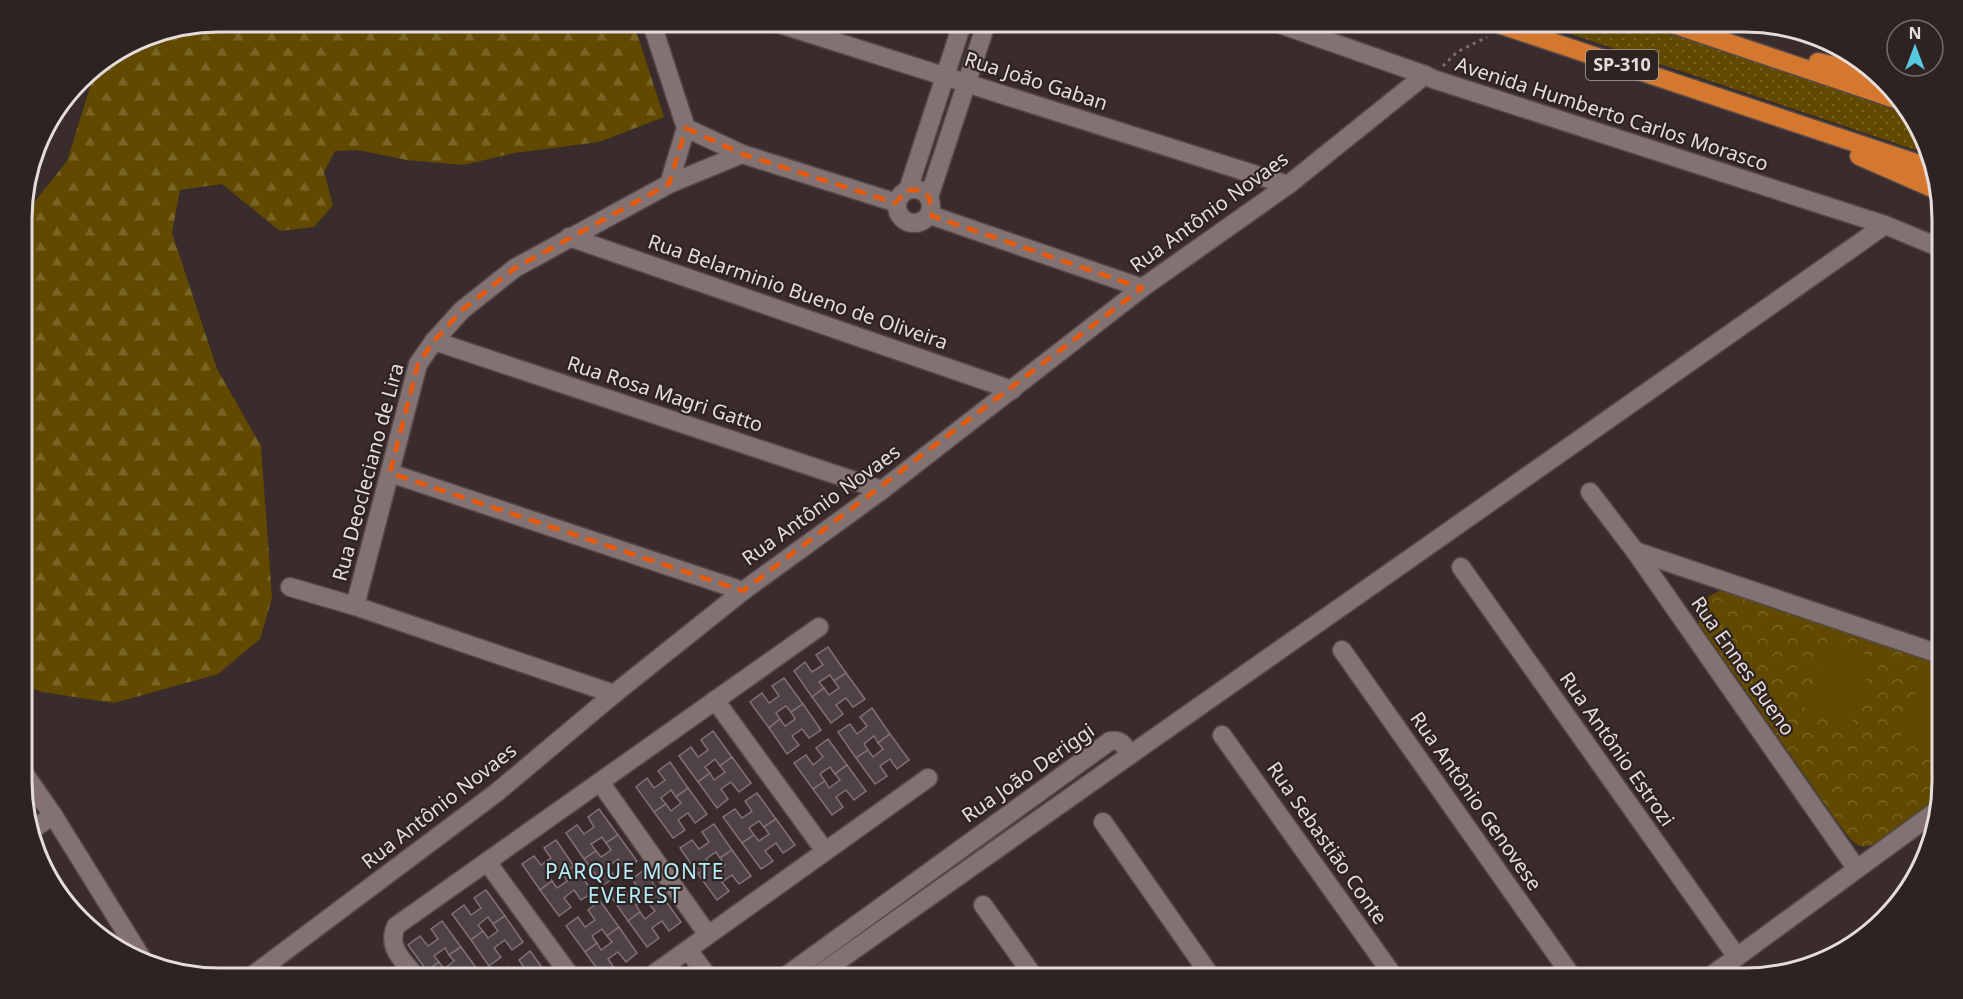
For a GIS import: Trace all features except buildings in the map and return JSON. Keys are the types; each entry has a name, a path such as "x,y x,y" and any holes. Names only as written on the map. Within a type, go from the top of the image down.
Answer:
{"highway":[{"name":"SP-310","path":"1502,32 1924,166"},
{"path":"1697,32 1886,96"},
{"path":"1715,38 1860,72"},
{"path":"1755,111 1929,187"}],"street":[{"path":"655,32 686,128 669,184"},
{"name":"Rua João Gaban","path":"805,32 1288,185"},
{"path":"959,32 902,197 899,215 909,223 921,223 929,206 983,32"},
{"name":"Avenida Humberto Carlos Morasco","path":"1302,32 1429,77 1884,225 1932,244"},
{"name":"Rua Antônio Novaes","path":"262,968 496,793 614,694 743,591 882,490 1142,288 1288,185 1429,77"},
{"path":"686,128 742,154 902,197 920,190 929,206 1142,288"},
{"name":"Rua Deocleciano de Lira","path":"355,606 418,364 434,341 462,310 515,268 669,184 742,154"},
{"path":"829,968 1884,225"},
{"name":"Rua Belarminio Bueno de Oliveira","path":"570,237 1012,390"},
{"name":"Rua Rosa Magri Gatto","path":"434,341 882,490"},
{"path":"390,473 743,591"},
{"name":"Rua Ennes Bueno","path":"1590,492 1635,551 1856,868"},
{"path":"1635,551 1932,652"},
{"name":"Rua Antônio Estrozi","path":"1461,567 1737,957"},
{"path":"290,587 355,606 614,694"},
{"path":"410,968 393,945 392,935 396,926 819,627"},
{"name":"Rua Antônio Genovese","path":"1342,650 1565,967"},
{"path":"715,700 825,851"},
{"name":"Rua Sebastião Conte","path":"1222,735 1387,967"},
{"name":"Rua João Deriggi","path":"797,968 1110,741 1122,742 1130,754"},
{"path":"675,968 688,950 928,778"},
{"path":"600,782 708,935"},
{"path":"32,785 135,948"},
{"path":"38,827 53,815"},
{"path":"1723,967 1928,817"},
{"path":"1103,822 1205,967"},
{"path":"487,862 565,968"},
{"path":"983,905 1028,967"},
{"path":"688,950 701,968"}],"path":[{"path":"1429,77 1457,52 1473,43 1485,32"}],"highlighted area":[{"path":"686,128 742,154 895,203 908,190 920,190 929,197 932,216 1142,288 743,591 390,473 418,364 434,341 462,310 515,268 669,184"}],"green space":[{"path":"637,32 664,117 599,142 514,153 463,165 407,160 358,150 335,151 324,172 333,205 314,227 280,231 222,184 180,190 172,233 217,369 261,446 272,598 260,639 218,674 114,703 32,688 32,206 67,161 92,81 115,63 147,46 194,33"},
{"path":"1565,32 1674,32 1894,106 1918,151"},
{"path":"1722,590 1932,657 1932,780 1930,806 1878,842 1869,846 1861,846 1853,841 1699,624 1699,612 1703,602"},
{"path":"1828,641 1874,657 1851,725 1804,709"},
{"path":"1922,674 1932,677 1932,752 1899,741"}],"district":[{"name":"PARQUE MONTE EVEREST","path":"635,884"}]}
